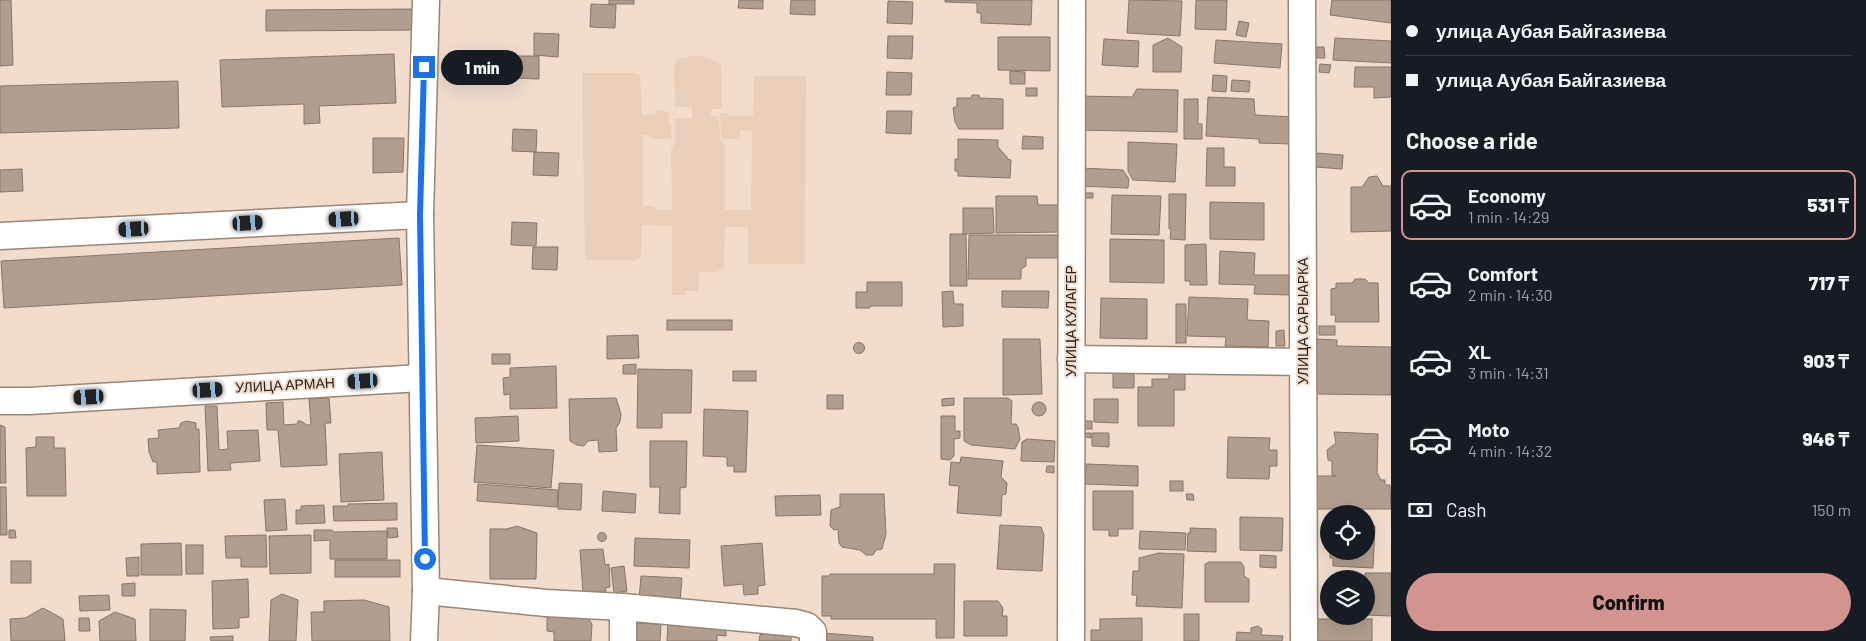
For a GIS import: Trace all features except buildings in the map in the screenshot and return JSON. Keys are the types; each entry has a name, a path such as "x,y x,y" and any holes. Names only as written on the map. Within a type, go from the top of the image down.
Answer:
{"street":[{"path":"424,641 426,591 421,378 420,215 426,0"},
{"name":"УЛИЦА КУЛАГЕР","path":"1071,641 1072,0"},
{"name":"УЛИЦА САРЫАРКА","path":"1302,0 1304,641"},
{"path":"0,236 420,215"},
{"path":"1071,359 1304,362"},
{"name":"УЛИЦА АРМАН","path":"0,401 421,378"},
{"path":"426,591 546,603 623,607 796,623 807,626 813,636"},
{"path":"623,607 623,641"}],"shaded area":[{"path":"696,55 712,59 721,65 722,109 711,109 711,116 719,117 720,140 725,144 725,210 751,210 752,131 740,130 740,139 721,139 720,113 727,113 730,116 753,116 754,76 806,76 805,264 748,264 748,227 725,227 724,267 715,272 699,272 698,291 686,291 686,295 672,295 672,226 642,225 641,257 636,260 588,260 585,258 582,73 637,73 640,76 642,115 655,114 657,110 669,113 671,139 651,139 651,135 643,135 643,206 653,206 657,210 672,210 671,149 675,143 675,119 692,118 692,107 675,107 674,69 677,59"}],"route":[{"path":"424,67 420,215 425,559"}]}
